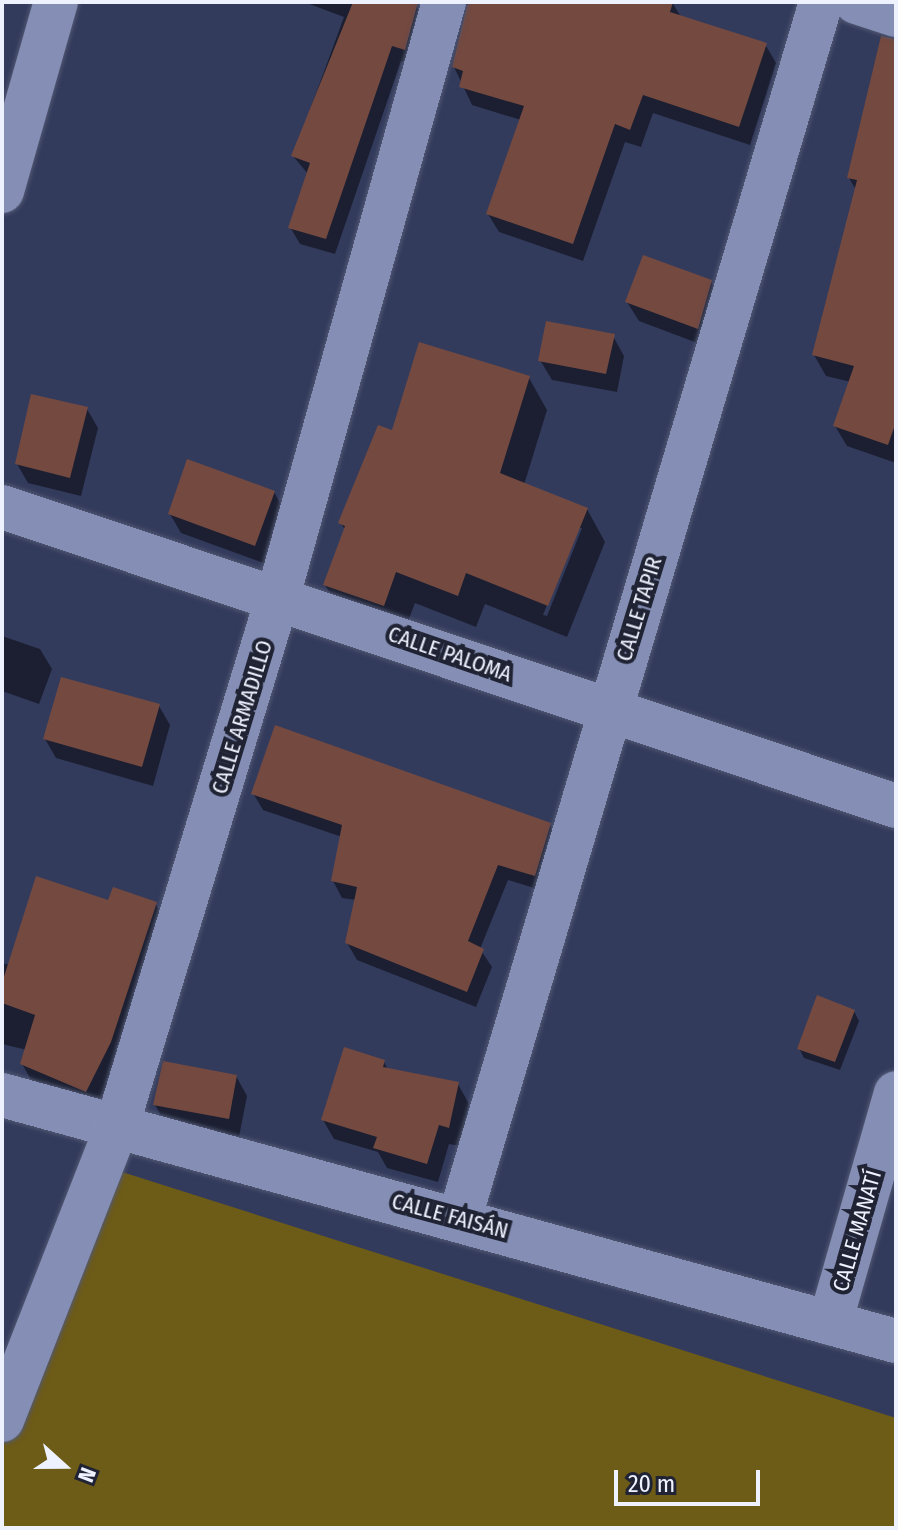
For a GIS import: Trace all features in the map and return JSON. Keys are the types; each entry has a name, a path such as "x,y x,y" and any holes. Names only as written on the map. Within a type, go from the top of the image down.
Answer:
{"street":[{"path":"2,191 56,2"},
{"name":"CALLE ARMADILLO","path":"2,1420 116,1129 278,596 444,2"},
{"name":"CALLE TAPIR","path":"460,1217 821,2"},
{"path":"856,2 896,15"},
{"name":"CALLE PALOMA","path":"2,507 278,596 896,806"},
{"name":"CALLE MANATÍ","path":"830,1323 896,1093"},
{"name":"CALLE FAISÁN","path":"2,1095 116,1129 460,1217 896,1341"}],"shaded area":[{"path":"100,1165 896,1418 896,1528 2,1528 2,1376"}],"building":[{"path":"353,2 418,2 405,50 392,46 326,239 288,228 310,163 291,156"},
{"path":"468,2 673,2 670,12 767,43 739,127 643,95 630,130 615,124 573,244 486,214 524,106 459,87 463,71 452,67"},
{"path":"881,36 896,39 896,422 888,445 833,426 854,366 812,355 857,180 847,178"},
{"path":"643,255 712,280 698,329 625,302"},
{"path":"546,321 615,334 606,374 538,361"},
{"path":"419,342 530,376 500,473 588,508 548,606 466,573 458,596 396,572 384,606 323,585 345,526 338,523 378,425 392,430"},
{"path":"31,394 88,407 70,478 15,464"},
{"path":"187,459 275,491 255,546 168,514"},
{"path":"61,677 160,704 142,767 43,739"},
{"path":"275,725 551,823 535,876 498,865 468,941 484,949 467,992 345,943 357,887 331,881 342,825 251,794"},
{"path":"36,876 108,900 113,887 157,902 111,1042 86,1092 20,1064 35,1015 2,1003 2,983"},
{"path":"817,995 855,1010 835,1062 797,1049"},
{"path":"344,1047 385,1060 383,1067 459,1082 449,1128 439,1125 427,1164 373,1148 377,1137 321,1120"},
{"path":"163,1061 237,1075 229,1119 153,1105"}]}
